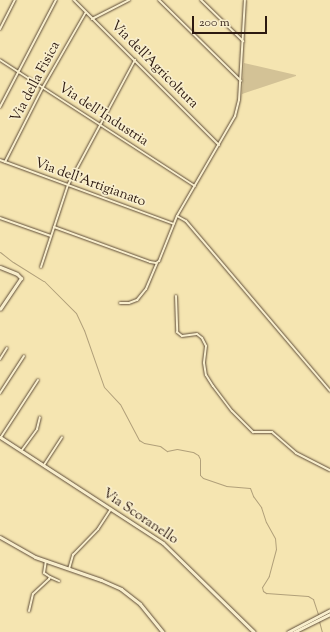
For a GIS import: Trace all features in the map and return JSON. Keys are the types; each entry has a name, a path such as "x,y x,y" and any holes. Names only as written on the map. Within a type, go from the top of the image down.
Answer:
{"street":[{"path":"0,29 15,0"},
{"path":"0,107 56,0"},
{"name":"Via dell'Agricoltura","path":"74,0 219,145"},
{"path":"92,19 129,0"},
{"path":"159,0 241,81"},
{"path":"201,0 243,42"},
{"path":"120,303 129,303 137,300 146,289 177,216 235,116 239,100 241,81 246,0"},
{"name":"Via della Fisica","path":"5,162 43,88 86,12"},
{"name":"Via dell'Industria","path":"0,60 195,186"},
{"path":"41,267 68,185 135,60"},
{"name":"Via dell'Artigianato","path":"0,160 174,224"},
{"path":"177,216 186,221 330,391"},
{"path":"0,218 51,236"},
{"path":"54,227 150,262 158,263"},
{"path":"0,267 18,274 21,279 0,309"},
{"path":"176,296 176,331 182,336 197,334 202,338 206,346 204,363 206,372 213,386 232,411 252,431 272,432 296,453 330,470"},
{"path":"0,359 7,348"},
{"path":"0,393 24,356"},
{"path":"0,437 38,380"},
{"path":"22,450 37,429 40,416"},
{"name":"Via Scoranello","path":"0,437 167,546 254,632"},
{"path":"44,465 62,437"},
{"path":"69,569 73,555 98,529 111,509"},
{"path":"0,537 29,554 108,582 123,591 144,608 163,632"},
{"path":"46,561 44,573 59,581"},
{"path":"29,611 33,594 48,581 50,577"},
{"path":"323,616 330,610"},
{"path":"288,632 330,614"},
{"path":"294,632 315,620"}],"shaded area":[{"path":"244,63 296,75 296,76 242,94"}],"waterway":[{"path":"0,252 44,281 76,313 84,330 104,387 120,404 139,440 144,443 160,446 167,451 177,449 193,452 198,455 200,459 200,475 203,478 226,486 250,488 253,496 261,507 266,522 275,538 276,549 269,576 262,587 263,591 266,593 308,596 313,599 318,614"},
{"path":"319,621 322,632"}]}
